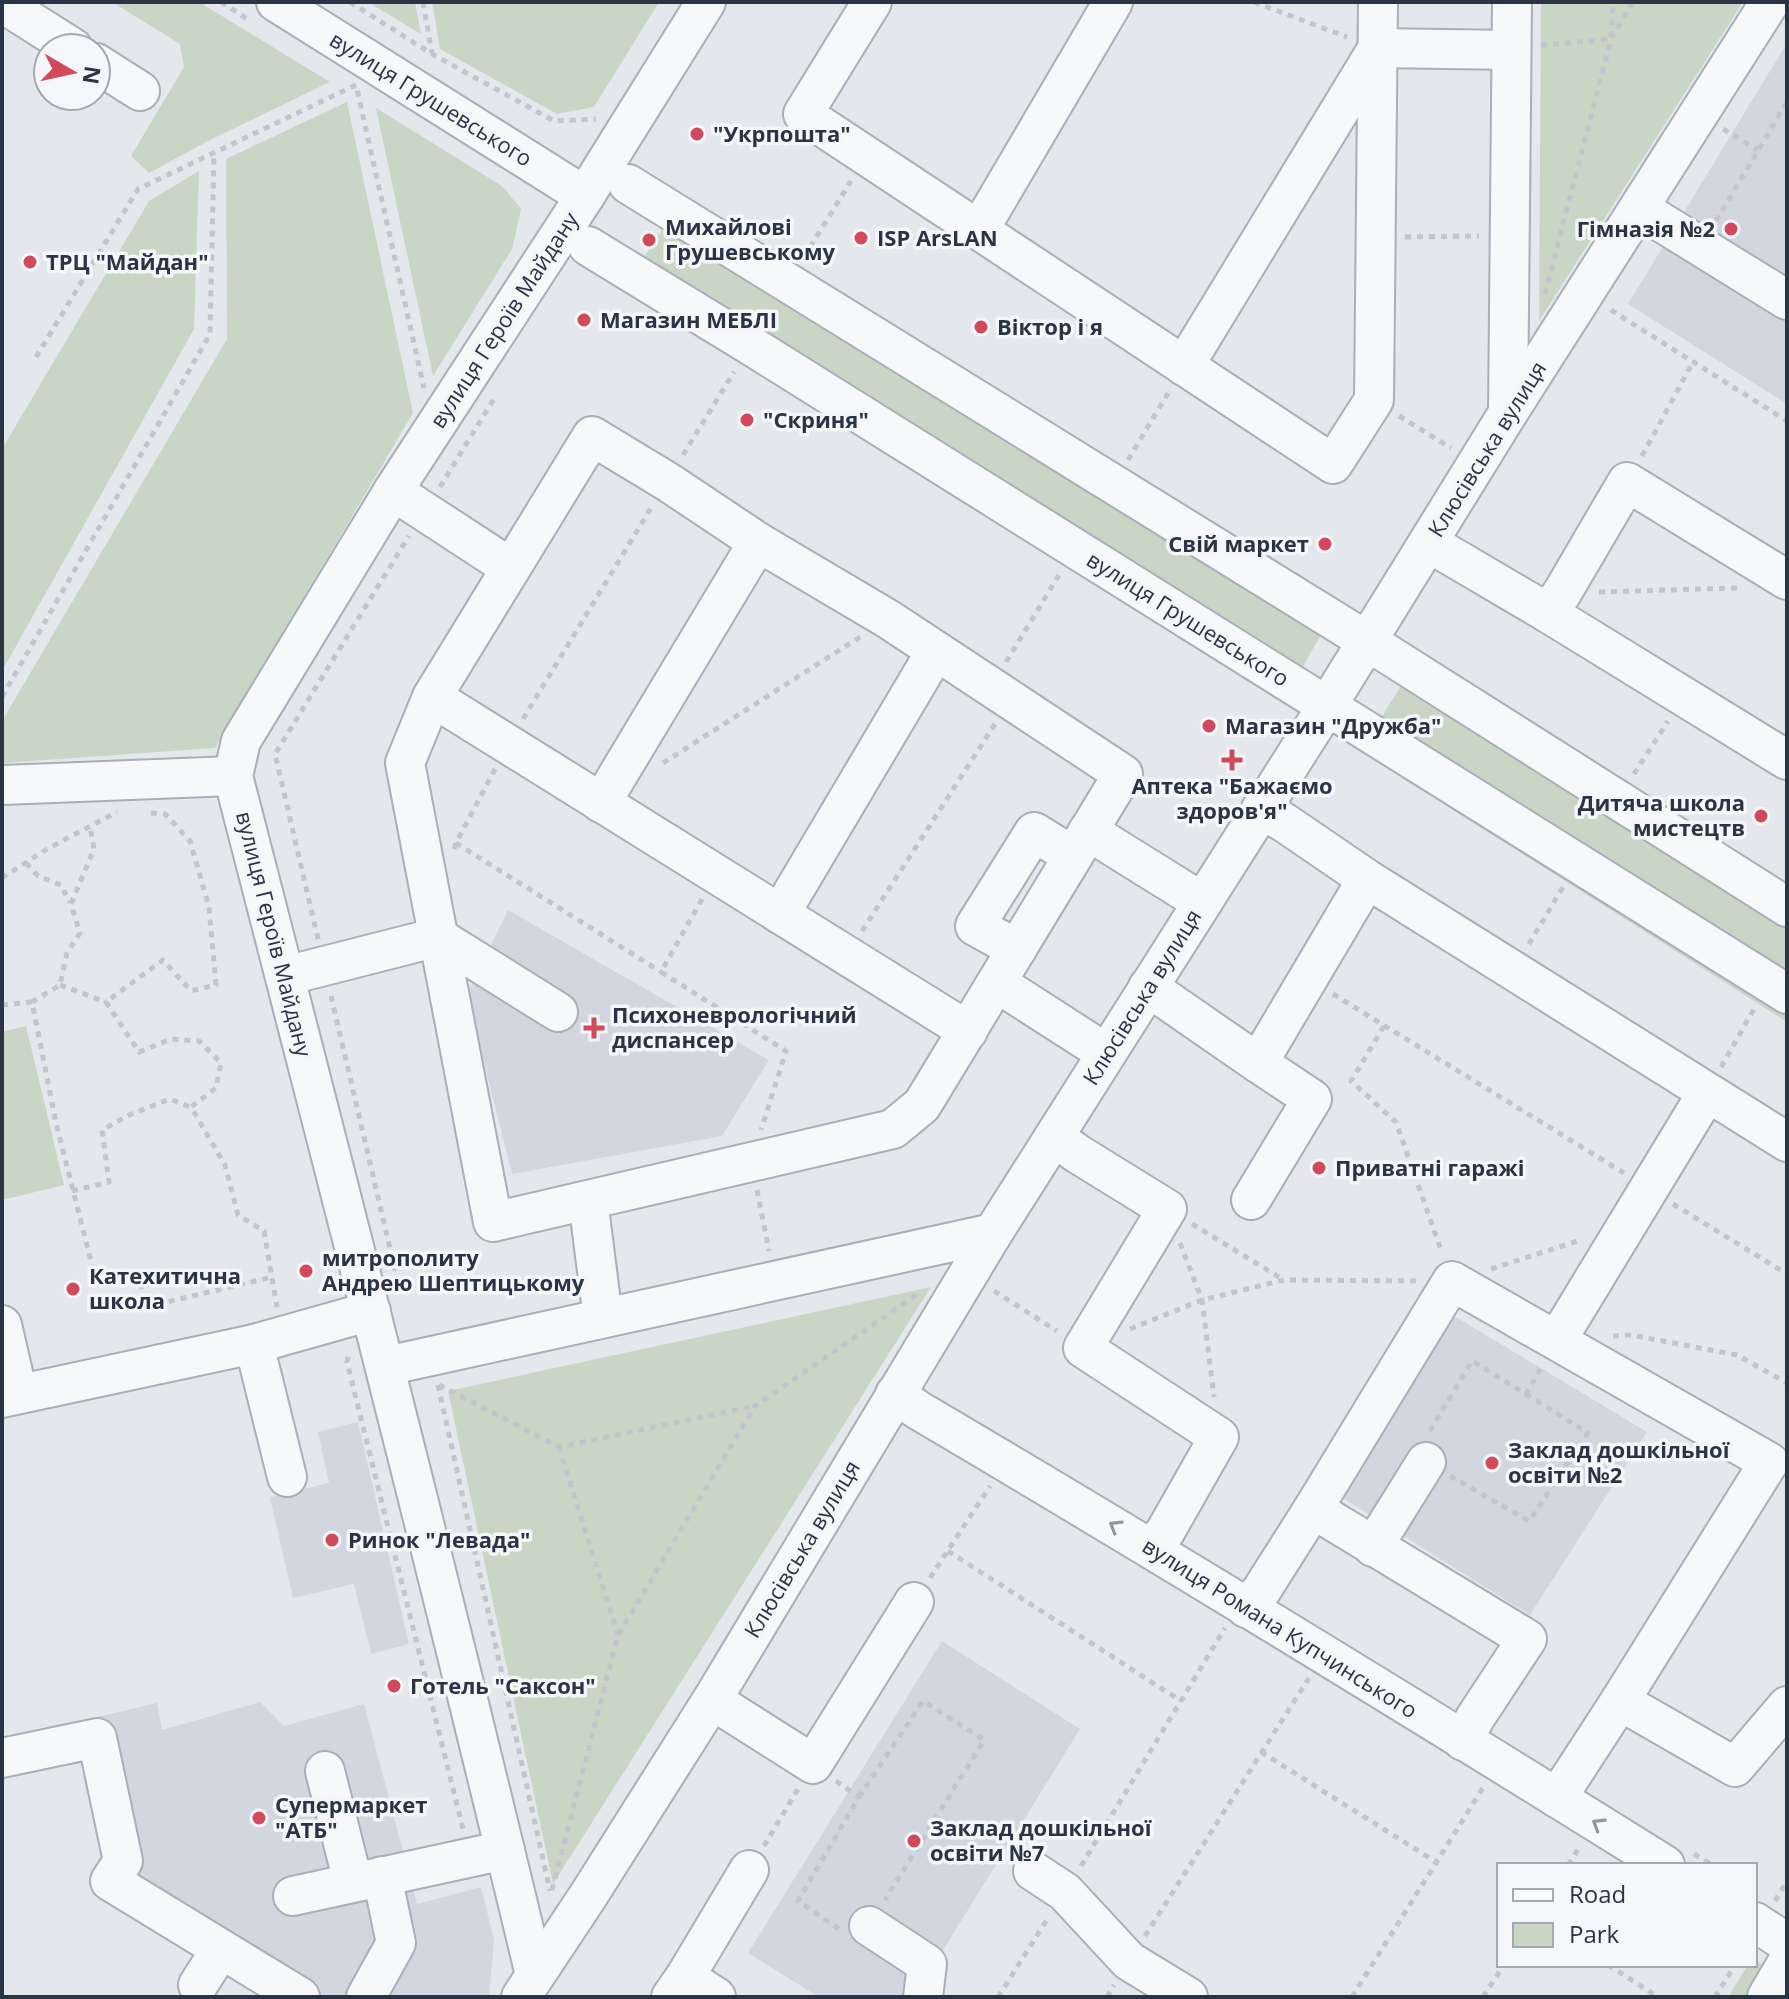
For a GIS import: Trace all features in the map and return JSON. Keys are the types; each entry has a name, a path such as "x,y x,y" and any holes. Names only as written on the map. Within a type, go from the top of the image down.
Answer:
{"street":[{"name":"вулиця Героїв Майдану","path":"528,1986 505,1850 386,1366 233,776 241,741 393,491 585,196 706,2"},
{"path":"872,2 803,114 1333,464 1374,400 1378,2"},
{"path":"979,230 1113,2"},
{"path":"1508,413 1521,48 1512,2"},
{"name":"Клюсівська вулиця","path":"528,1986 712,1700 993,1233 1770,2"},
{"path":"2,3 48,32"},
{"name":"вулиця Грушевського","path":"269,14 585,196"},
{"path":"1184,366 1377,48"},
{"path":"1377,48 1521,48"},
{"path":"112,73 140,91"},
{"path":"628,184 1367,641 1787,907"},
{"path":"1640,209 1787,300"},
{"name":"вулиця Грушевського","path":"588,246 1778,989"},
{"path":"592,436 758,542 888,619 1123,774 922,1105 893,1129 493,1222 405,763 432,697 592,436"},
{"path":"1555,603 1627,482 1787,580"},
{"path":"393,491 511,568"},
{"path":"601,803 758,542"},
{"path":"1429,543 1555,603 1683,697 1787,760"},
{"path":"780,914 936,651"},
{"path":"432,697 968,1031"},
{"path":"2,785 233,776"},
{"path":"1261,809 1367,879 1787,1142"},
{"path":"1081,844 1202,902"},
{"path":"1258,1063 1367,879"},
{"path":"285,976 438,937 558,1012"},
{"path":"997,983 1106,1053"},
{"path":"1148,987 1312,1099 1251,1200"},
{"path":"1557,1340 1707,1093"},
{"path":"1054,1137 1167,1209 1083,1348 1219,1437 1165,1532 1152,1548"},
{"path":"588,1200 603,1318"},
{"path":"386,1366 993,1233"},
{"path":"1237,1616 1261,1591 1452,1281 1557,1340 1769,1462 1557,1798"},
{"path":"2,1325 10,1396 254,1344 371,1311"},
{"path":"254,1344 287,1477"},
{"name":"вулиця Романа Купчинського","path":"895,1394 1152,1548 1237,1616 1463,1741 1662,1863"},
{"path":"1373,1547 1426,1462"},
{"path":"1313,1509 1527,1639 1463,1741"},
{"path":"712,1700 813,1764 914,1602"},
{"path":"1620,1701 1735,1767 1787,1706"},
{"path":"2,1758 97,1738 123,1861 110,1881 300,1997"},
{"path":"325,1771 396,1943 366,1997"},
{"path":"293,1896 505,1850"},
{"path":"691,1990 749,1870"},
{"path":"1033,1871 1065,1892 1129,1961 1188,1997"},
{"path":"1757,1923 1787,1943"},
{"path":"869,1926 927,1964 923,1997"},
{"path":"198,1985 221,1949"},
{"path":"1767,1997 1787,1963"}],"path":[{"path":"221,2 269,14"},
{"path":"350,2 432,54 554,121 596,119"},
{"path":"423,2 432,54"},
{"path":"1254,2 1377,48"},
{"path":"1541,308 1611,39 1613,2"},
{"path":"1611,39 1633,2"},
{"path":"1521,48 1611,39"},
{"path":"343,76 370,93"},
{"path":"36,357 138,189 356,85"},
{"path":"356,85 426,396"},
{"path":"1701,246 1787,102"},
{"path":"1719,126 1758,150"},
{"path":"2,697 210,334 214,153"},
{"path":"1376,237 1481,236"},
{"path":"1606,307 1787,421"},
{"path":"1627,482 1693,362"},
{"path":"1374,400 1455,451"},
{"path":"453,859 456,843 508,744 668,482"},
{"path":"1555,603 1742,587"},
{"path":"653,769 888,619"},
{"path":"1618,800 1683,697"},
{"path":"846,955 1010,700"},
{"path":"2,878 47,849 119,812"},
{"path":"106,1002 163,960 191,991 216,985 209,907 190,841 165,814 150,813"},
{"path":"71,904 94,849 90,826"},
{"path":"456,843 786,1051 751,1162 775,1281"},
{"path":"2,1005 32,1002 60,985 67,953 80,933 61,885 38,876 26,863"},
{"path":"1514,970 1579,864"},
{"path":"661,972 716,874"},
{"path":"1308,979 1787,1274"},
{"path":"60,985 106,1002 139,1052 171,1039 199,1041 221,1063 216,1088 191,1107"},
{"path":"1707,1093 1778,989"},
{"path":"32,1002 56,1123 72,1191 96,1281 138,1271 146,1307 272,1277 264,1231 238,1215 225,1165 191,1107 170,1099 129,1115 102,1130 109,1182 72,1191"},
{"path":"1384,1026 1351,1081 1396,1122 1452,1281"},
{"path":"1167,1209 1284,1280"},
{"path":"1167,1209 1202,1300 1219,1437"},
{"path":"994,1291 1083,1348 1202,1300 1284,1280 1452,1281 1585,1239"},
{"path":"755,1406 618,1635 551,1895 437,1385 559,1447 755,1406 922,1292"},
{"path":"1526,1394 1557,1340 1631,1335 1737,1355 1787,1383"},
{"path":"1472,1361 1526,1394 1588,1433 1529,1521 1426,1462 1417,1453 1472,1361"},
{"path":"559,1447 618,1635"},
{"path":"914,1602 992,1482"},
{"path":"948,1551 1181,1701"},
{"path":"998,1997 1237,1616"},
{"path":"1107,1997 1309,1677"},
{"path":"923,1701 984,1740 859,1942 798,1901 859,1797 923,1701"},
{"path":"1261,1752 1436,1862"},
{"path":"749,1870 813,1764 859,1797"},
{"path":"1352,1997 1486,1782"},
{"path":"1569,1863 1584,1841"},
{"path":"1483,1997 1503,1967"},
{"path":"1611,1967 1658,1997"},
{"path":"1715,1997 1734,1967"}],"shaded area":[{"name":"Гімназія №2","path":"1787,43 1787,404 1628,304"},
{"name":"Психоневрологічний диспансер","path":"508,910 769,1060 722,1136 512,1174 467,995"},
{"name":"Заклад дошкільної освіти №2","path":"1449,1313 1647,1432 1530,1615 1338,1495"},
{"name":"Ринок \"Левада\"","path":"358,1422 409,1644 371,1654 354,1584 293,1598 270,1497 329,1483 318,1432"},
{"name":"Заклад дошкільної освіти №7","path":"942,1641 1080,1729 914,1997 819,1997 748,1953"},
{"path":"260,1702 284,1726 364,1704 417,1904 481,1887 494,1940 489,1997 278,1997 133,1904 97,1717 157,1703 162,1730"}],"green space":[{"path":"112,2 199,2 330,82 149,173 131,156 184,67 180,44"},
{"path":"368,2 415,2 421,34"},
{"path":"432,2 659,2 594,107 557,114 440,49"},
{"path":"1541,2 1743,2 1539,321"},
{"path":"347,102 413,413 215,748 2,763 2,721 227,339 226,159"},
{"path":"376,108 502,186 521,209 512,249 433,376"},
{"path":"199,171 194,329 2,671 2,449 149,201"},
{"path":"667,223 1323,631 1301,670 642,260"},
{"path":"1405,679 1787,920 1787,981 1378,723"},
{"path":"1368,738 1787,1005 1787,1022 1359,750"},
{"path":"26,1026 64,1185 2,1200 2,1032"},
{"path":"931,1287 553,1884 448,1391"},
{"path":"1757,1961 1769,1969 1752,1997 1728,1997 1747,1967 1757,1967"}],"place":[{"name":"\"Укрпошта\"","path":"697,134"},
{"name":"Гімназія №2","path":"1731,229"},
{"name":"ISP ArsLAN","path":"861,238"},
{"name":"Михайлові Грушевському","path":"649,240"},
{"name":"ТРЦ \"Майдан\"","path":"30,262"},
{"name":"Магазин МЕБЛІ","path":"584,320"},
{"name":"Віктор і я","path":"981,327"},
{"name":"\"Скриня\"","path":"747,420"},
{"name":"Свiй маркет","path":"1325,544"},
{"name":"Магазин \"Дружба\"","path":"1209,726"},
{"name":"Аптека \"Бажаємо здоров'я\"","path":"1232,760"},
{"name":"Дитяча школа мистецтв","path":"1761,816"},
{"name":"Психоневрологічний диспансер","path":"594,1028"},
{"name":"Приватні гаражі","path":"1319,1168"},
{"name":"митрополиту Андрею Шептицькому","path":"306,1271"},
{"name":"Катехитична школа","path":"73,1289"},
{"name":"Заклад дошкільної освіти №2","path":"1492,1463"},
{"name":"Ринок \"Левада\"","path":"332,1540"},
{"name":"Готель \"Саксон\"","path":"394,1686"},
{"name":"Супермаркет \"АТБ\"","path":"259,1818"},
{"name":"Заклад дошкільної освіти №7","path":"914,1841"}]}
